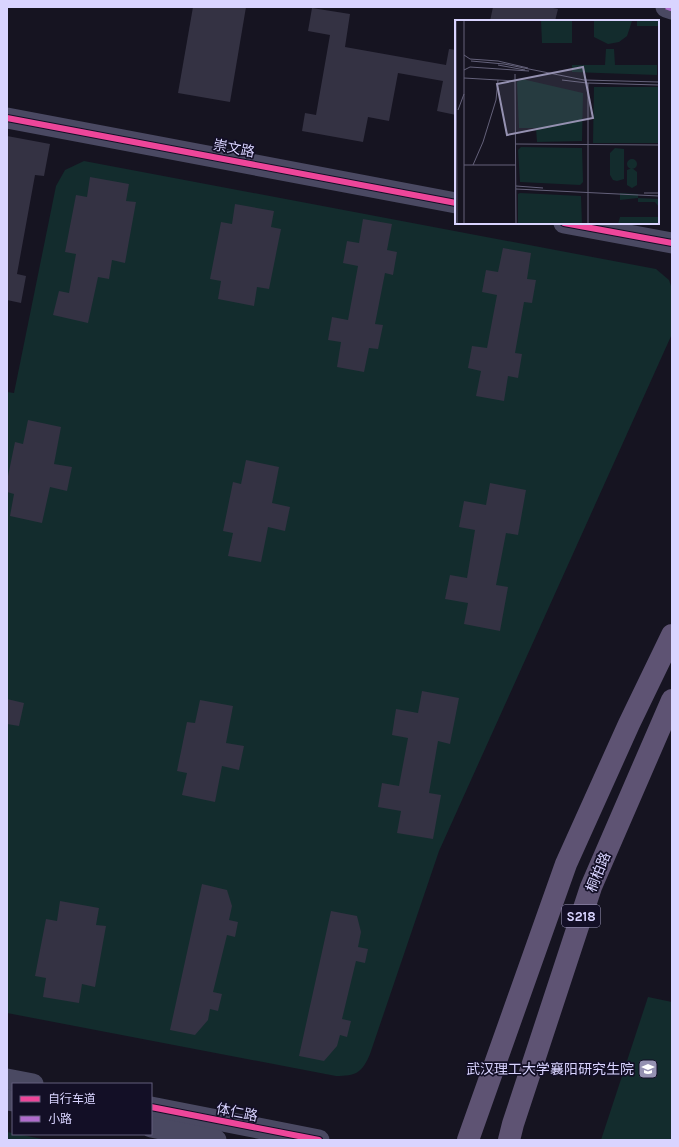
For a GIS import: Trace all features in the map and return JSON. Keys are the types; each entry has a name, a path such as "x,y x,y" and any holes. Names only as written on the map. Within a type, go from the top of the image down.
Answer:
{"main road":[{"path":"468,1140 566,864 629,724 672,635"},
{"name":"桐柏路","path":"509,1140 591,886 672,700"}],"street":[{"path":"666,7 672,9"},
{"name":"崇文路","path":"7,118 455,203"},
{"path":"571,224 671,239"},
{"path":"7,1079 27,1083"},
{"name":"体仁路","path":"152,1107 319,1140"},
{"path":"152,1127 216,1140"}],"green space":[{"path":"84,161 656,269 669,280 672,289 672,334 439,851 370,1054 361,1069 353,1074 336,1076 7,1013 7,392 14,393 56,186 65,170"},
{"name":"武汉理工大学襄阳研究生院","path":"648,997 672,1002 672,1140 601,1140"},
{"path":"7,1132 12,1133 12,1135 22,1135 47,1140 7,1140"}],"building":[{"path":"193,7 246,7 230,102 178,93"},
{"path":"493,7 548,7 558,9 555,20 490,20"},
{"path":"312,8 350,14 345,47 446,65 449,49 455,50 455,115 437,111 443,81 398,73 389,121 368,117 363,142 302,131 305,113 316,115 330,35 308,31"},
{"path":"7,136 50,144 44,176 35,175 17,274 26,276 21,303 7,300"},
{"path":"90,177 129,184 126,201 136,202 125,263 112,260 109,279 98,277 88,323 53,315 59,291 69,293 76,254 65,252 76,195 87,197"},
{"path":"235,204 274,211 271,227 281,229 269,289 257,287 254,306 218,299 221,281 210,279 221,222 232,224"},
{"path":"363,219 392,224 387,250 397,252 393,275 385,273 375,324 383,325 378,349 369,348 364,372 337,367 341,342 328,340 332,317 348,320 358,266 343,263 347,241 359,243"},
{"path":"503,248 531,253 527,279 536,280 532,303 524,302 515,353 522,354 518,378 508,376 504,401 476,396 481,371 468,368 472,346 487,348 497,295 482,292 486,270 498,272"},
{"path":"28,420 61,427 54,464 72,467 67,491 50,487 42,523 10,516 14,494 7,492 7,481 15,442 23,444"},
{"path":"246,460 279,467 272,503 290,507 285,531 268,527 261,562 228,556 233,533 223,531 233,482 241,484"},
{"path":"490,483 526,490 518,535 506,533 496,585 508,587 500,631 464,624 468,603 445,599 450,575 467,578 475,530 459,527 464,501 486,505"},
{"path":"422,691 459,698 450,744 438,741 429,793 441,795 433,839 397,833 401,811 378,807 382,783 399,786 408,738 392,735 396,709 418,713"},
{"path":"7,699 24,703 19,726 7,724"},
{"path":"200,700 233,706 226,743 244,746 239,770 222,766 215,802 182,795 187,773 177,771 187,722 195,723"},
{"path":"202,884 227,890 232,906 229,920 238,922 235,937 227,935 213,992 222,994 218,1011 210,1009 208,1020 195,1035 170,1030"},
{"path":"60,901 99,908 96,925 106,926 95,987 82,984 79,1003 43,997 46,978 35,976 46,919 57,921"},
{"path":"331,911 357,916 361,932 358,947 368,949 365,963 356,961 342,1019 351,1021 347,1037 340,1035 337,1046 324,1061 299,1056"}],"marked path":[{"path":"666,7 672,9"}],"cycle path":[{"path":"7,118 455,203"},
{"path":"569,224 672,243"},
{"path":"152,1107 319,1140"}],"place":[{"name":"武汉理工大学襄阳研究生院","path":"648,1069"}]}
